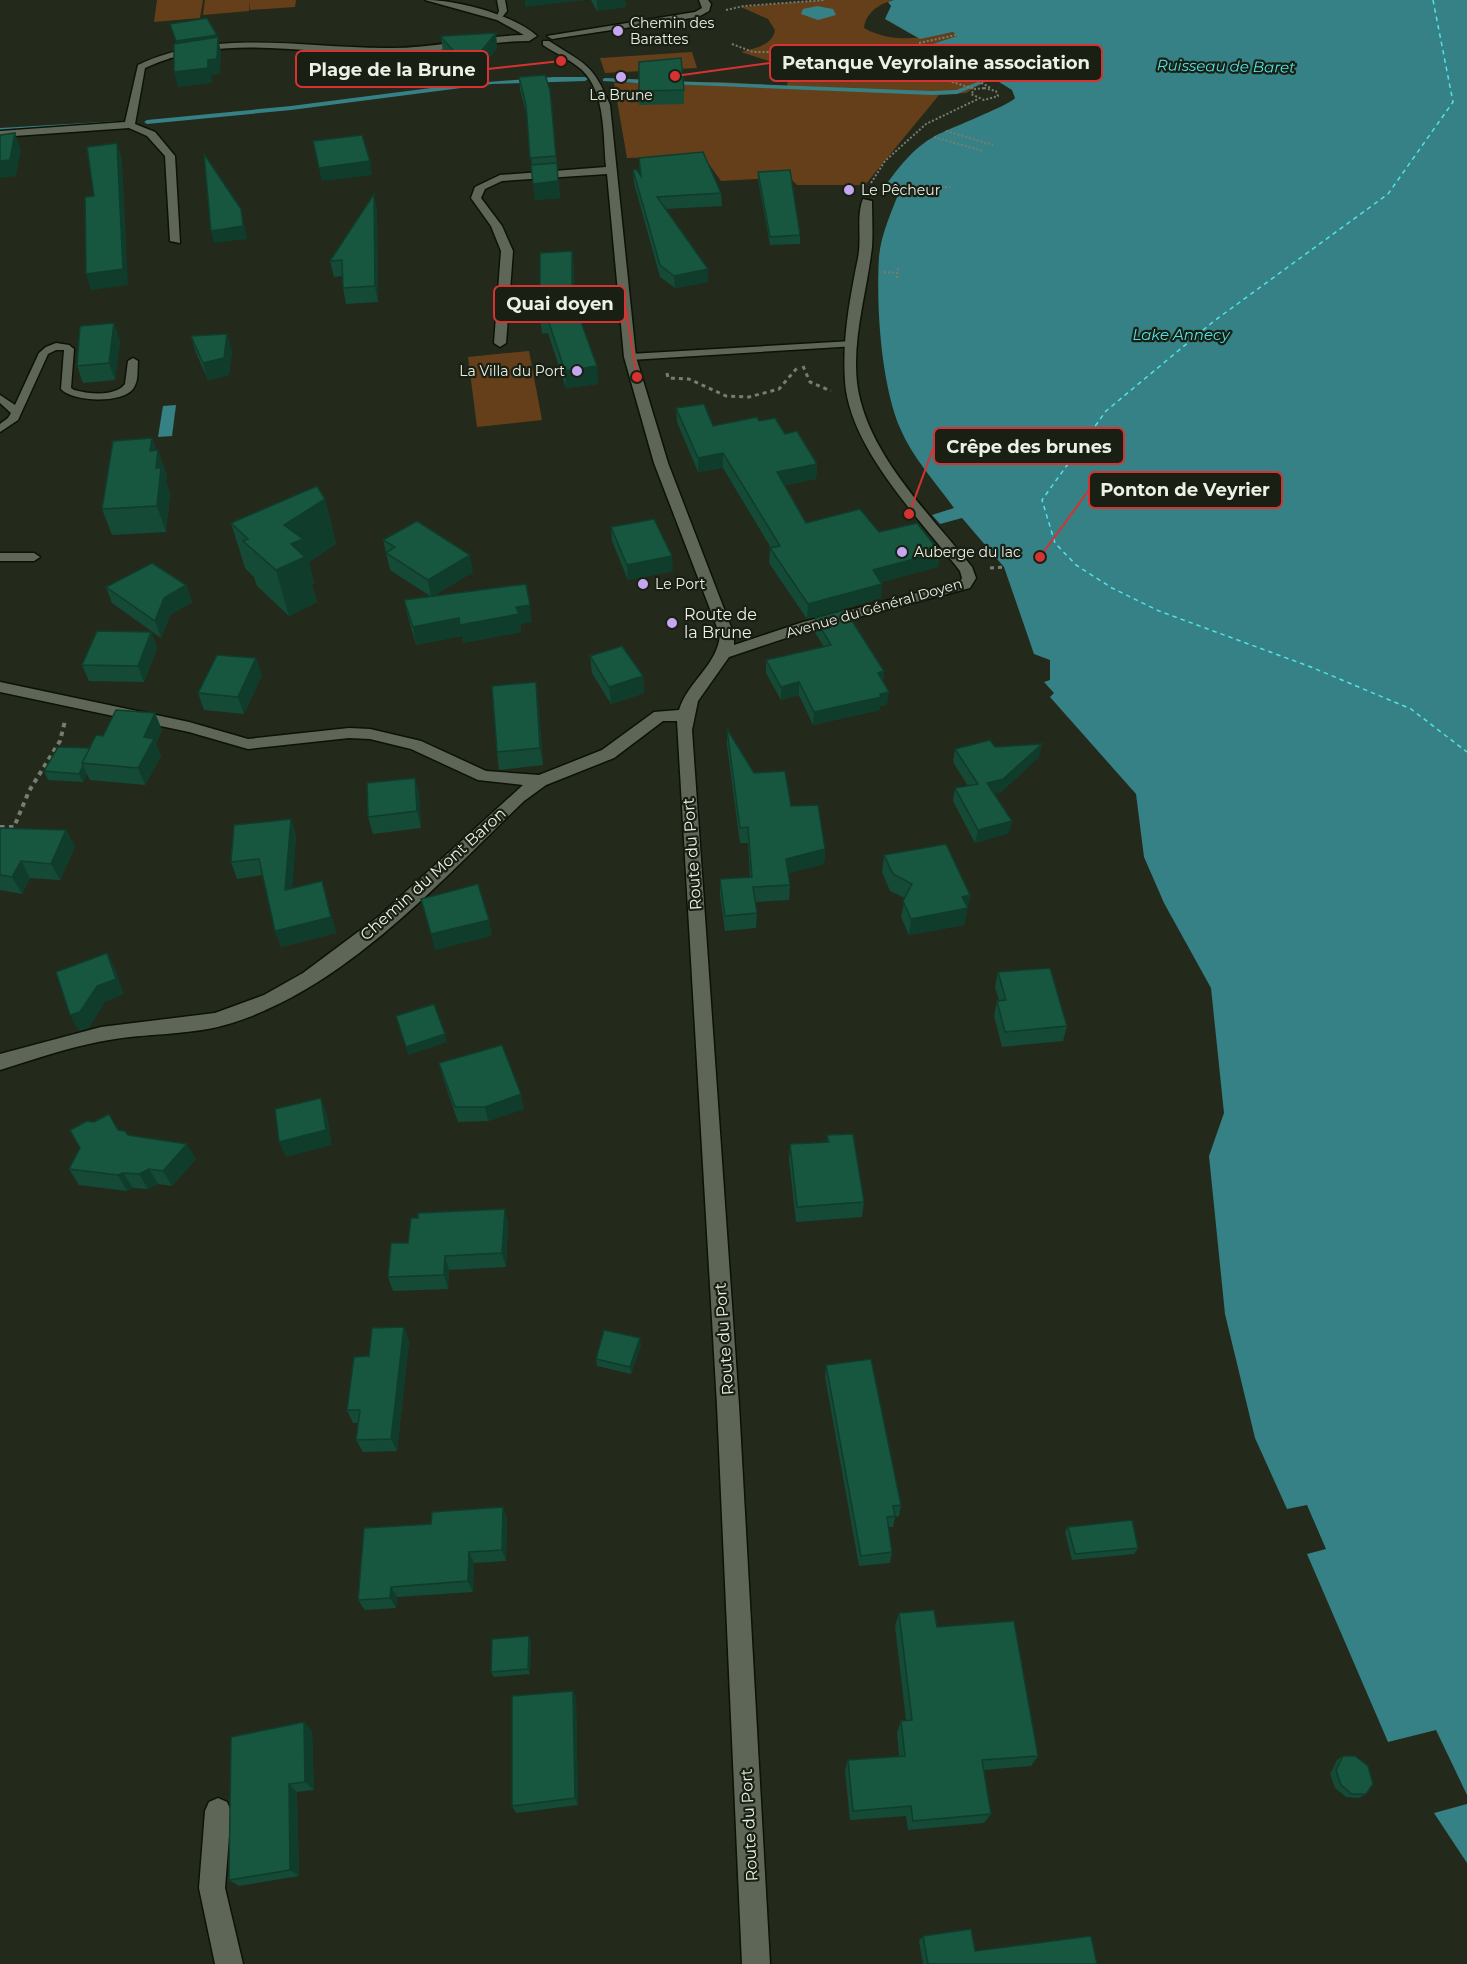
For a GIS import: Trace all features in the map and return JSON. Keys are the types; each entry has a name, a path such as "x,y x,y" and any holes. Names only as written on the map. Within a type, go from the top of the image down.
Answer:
{"street":[{"path":"429,0 500,18 531,37"},
{"path":"549,39 698,14 705,4"},
{"path":"130,125 141,67 154,58 171,53 225,46 395,51 544,34 584,67 594,78 604,105 613,170 621,293 630,357 661,463 727,635 725,653 695,692 685,715"},
{"path":"0,134 130,125 151,134 170,156 176,241"},
{"path":"500,343 507,251 496,226 476,198 480,187 500,178 613,170"},
{"name":"Avenue du Général Doyen","path":"725,653 808,625 965,585 969,578 967,570 877,456 858,414 852,391 852,344 857,291 866,248 867,201"},
{"path":"0,687 189,727 248,744 349,733 370,734 415,745 484,776 540,781"},
{"name":"Chemin du Mont Baron","path":"0,1062 101,1034 204,1023 231,1017 272,999 329,964 390,916 518,797 540,781 608,754 659,716 685,715"},
{"name":"Route du Port","path":"685,715 684,730 728,1405 756,1964"},
{"path":"218,1811 212,1888 229,1964"}],"lane":[{"path":"500,18 503,11 501,0"},
{"path":"630,357 852,344"},
{"path":"0,429 13,420 44,353 51,348 62,346 69,349 66,389 76,395 118,393 127,390 133,361"},
{"path":"0,398 17,412"},
{"path":"0,557 33,557"}],"path":[{"path":"722,12 744,6 824,0"},
{"path":"919,43 956,35"},
{"path":"732,44 753,52 773,52 847,69 949,81 975,80 998,93 995,98 979,99 926,124 885,161 870,184 867,201"},
{"path":"949,81 970,88 993,90"},
{"path":"975,89 971,94 979,99"},
{"path":"946,131 993,145"},
{"path":"934,137 983,151"},
{"path":"902,186 950,187"},
{"path":"897,278 898,268"},
{"path":"880,272 897,273"},
{"path":"797,347 807,379 813,385 828,390 852,391"},
{"path":"654,355 656,366 666,365 668,378 689,379 715,393 738,398 760,396 779,389 790,378 794,369 803,366"},
{"path":"0,827 14,827 30,791 60,741 69,701"}],"shaded area":[{"path":"157,0 203,0 200,18 154,22"},
{"path":"205,0 296,0 295,7 250,10 250,1 249,11 203,15"},
{"path":"821,0 894,0 870,13 864,28 897,38 919,38 953,32 957,36 930,48 936,54 925,55 921,60 923,68 947,77 985,82 966,93 939,95 865,185 797,185 789,177 721,181 703,156 627,158 614,83 721,82 787,86 790,68 741,52 767,43 775,30 768,19 741,7"},
{"path":"692,52 697,68 605,73 600,58"},
{"path":"529,351 542,420 477,427 468,357"}],"water":[{"name":"Lake Annecy","path":"894,0 1467,0 1467,1795 1436,1730 1388,1742 1307,1554 1326,1549 1307,1505 1287,1509 1255,1438 1225,1314 1209,1156 1224,1113 1211,988 1164,903 1144,857 1136,794 1050,697 1054,693 1044,682 1050,680 1050,660 1034,654 1004,567 962,518 940,524 932,515 954,508 911,449 894,410 888,389 881,344 878,277 882,239 901,187 885,186 907,158 927,141 1015,98 1012,90 999,82 961,75 927,46 957,36 953,32 920,39 885,19 891,6 888,2"},
{"path":"817,6 833,9 836,15 818,20 801,14 803,9"},
{"path":"176,405 172,436 158,437 163,406"},
{"path":"1467,1804 1467,1863 1434,1813"}],"building":[{"path":"207,18 217,35 176,41 170,24"},
{"path":"496,33 468,67 441,37 443,36"},
{"path":"218,37 217,59 208,60 208,68 174,72 174,44"},
{"path":"681,58 684,90 639,91 639,62"},
{"path":"545,75 550,90 556,156 530,158 526,105 519,77"},
{"path":"15,133 10,160 0,161 0,135"},
{"path":"362,135 370,161 319,168 313,141"},
{"path":"117,143 123,269 86,274 85,197 94,196 87,147"},
{"path":"703,152 721,193 657,197 708,269 674,276 660,265 633,170 636,169 641,176 639,158"},
{"path":"204,154 241,209 243,226 211,231"},
{"path":"557,163 558,181 533,184 531,165"},
{"path":"790,170 800,235 770,237 758,172"},
{"path":"374,194 375,286 343,288 342,260 330,261"},
{"path":"572,251 572,297 597,366 565,371 547,317 540,317 540,253"},
{"path":"114,323 109,363 77,366 80,326"},
{"path":"227,334 224,358 203,363 191,336"},
{"path":"704,404 713,426 757,417 759,421 775,418 785,434 797,431 817,464 777,472 806,523 860,509 879,532 917,523 940,552 873,570 882,584 808,604 770,548 780,546 723,453 698,458 676,408"},
{"path":"152,438 150,451 158,450 156,468 161,468 157,506 102,509 113,441"},
{"path":"317,486 325,499 284,525 303,539 291,544 305,557 276,570 243,541 248,539 231,523"},
{"path":"654,519 672,556 627,565 611,527"},
{"path":"417,521 470,555 428,580 386,553 395,547 383,540"},
{"path":"152,563 186,585 164,598 155,621 106,587"},
{"path":"526,584 530,605 516,607 519,614 460,625 459,618 413,627 404,600"},
{"path":"845,610 884,671 878,673 889,692 880,694 881,697 814,712 799,682 781,687 766,660 831,645 815,618"},
{"path":"97,631 151,632 138,666 82,665"},
{"path":"622,646 643,676 609,687 590,656"},
{"path":"217,655 256,658 238,697 198,693"},
{"path":"536,682 540,748 497,752 492,686"},
{"path":"116,710 155,713 144,737 154,739 138,768 82,763 96,735 103,736"},
{"path":"727,729 754,773 785,771 791,806 818,805 825,849 786,859 790,885 753,887 757,913 725,916 720,879 752,877 748,827 740,828"},
{"path":"990,740 995,747 1042,744 1003,779 987,783 1012,821 978,830 955,788 978,784 955,749"},
{"path":"58,747 90,748 79,774 44,771"},
{"path":"415,778 417,811 368,817 367,783"},
{"path":"291,819 285,890 322,881 331,917 275,931 259,859 231,862 234,825"},
{"path":"0,828 66,830 51,864 21,861 12,877 0,875"},
{"path":"946,844 970,895 962,897 968,908 911,919 903,901 912,884 893,874 884,855"},
{"path":"478,884 489,920 431,934 421,899"},
{"path":"107,953 116,979 97,986 80,1012 70,1015 56,972"},
{"path":"1050,968 1067,1026 1005,1032 997,1001 1006,1000 998,972"},
{"path":"434,1004 445,1034 406,1047 396,1016"},
{"path":"502,1045 521,1094 485,1107 455,1107 439,1063"},
{"path":"321,1098 326,1130 279,1142 275,1109"},
{"path":"109,1114 118,1130 125,1131 128,1135 187,1144 163,1171 149,1169 139,1174 118,1175 69,1169 80,1148 70,1130 87,1121 94,1122"},
{"path":"853,1134 864,1202 797,1207 790,1144 829,1142 827,1135"},
{"path":"505,1209 502,1253 445,1256 444,1275 388,1277 391,1243 408,1243 411,1218 418,1218 418,1213"},
{"path":"404,1327 391,1439 356,1440 360,1410 347,1410 354,1357 369,1356 372,1328"},
{"path":"604,1330 640,1338 630,1367 596,1359"},
{"path":"871,1359 901,1505 893,1506 895,1516 887,1517 892,1552 861,1556 826,1365"},
{"path":"503,1507 502,1550 469,1552 468,1581 391,1587 390,1598 358,1600 364,1528 431,1524 432,1512"},
{"path":"1132,1520 1138,1548 1075,1554 1068,1527"},
{"path":"934,1610 937,1627 1014,1621 1038,1756 982,1760 991,1814 913,1821 911,1806 853,1811 848,1760 905,1756 901,1721 912,1720 899,1613"},
{"path":"529,1636 528,1669 491,1672 492,1639"},
{"path":"573,1691 575,1798 512,1806 512,1696"},
{"path":"304,1722 305,1782 289,1784 290,1870 229,1880 231,1737"},
{"path":"1343,1756 1355,1756 1368,1766 1373,1784 1366,1794 1352,1794 1341,1785 1336,1770"},
{"path":"971,1929 975,1951 1091,1936 1097,1964 928,1964 923,1936"}],"waterway":[{"name":"Ruisseau de Baret","path":"147,122 291,108 492,82 585,79"},
{"name":"Ruisseau de Baret","path":"605,80 653,82"},
{"name":"Ruisseau de Baret","path":"671,83 932,93 957,92 980,83"},
{"name":"Ruisseau de Baret","path":"0,130 118,122"}],"ferry route":[{"path":"1433,0 1453,102 1388,194 1214,321 1106,411 1042,500 1055,543 1076,565 1112,588 1159,611 1311,667 1411,709 1467,752"}],"place":[{"name":"Chemin des Barattes","path":"618,31"},
{"name":"Plage de la Brune","path":"561,61"},
{"name":"Petanque Veyrolaine association","path":"675,76"},
{"name":"La Brune","path":"621,77"},
{"name":"Le Pêcheur","path":"849,190"},
{"name":"La Villa du Port","path":"577,371"},
{"name":"Quai doyen","path":"637,377"},
{"name":"Crêpe des brunes","path":"909,514"},
{"name":"Auberge du lac","path":"902,552"},
{"name":"Ponton de Veyrier","path":"1040,557"},
{"name":"Le Port","path":"643,584"},
{"name":"Route de la Brune","path":"672,623"}]}
